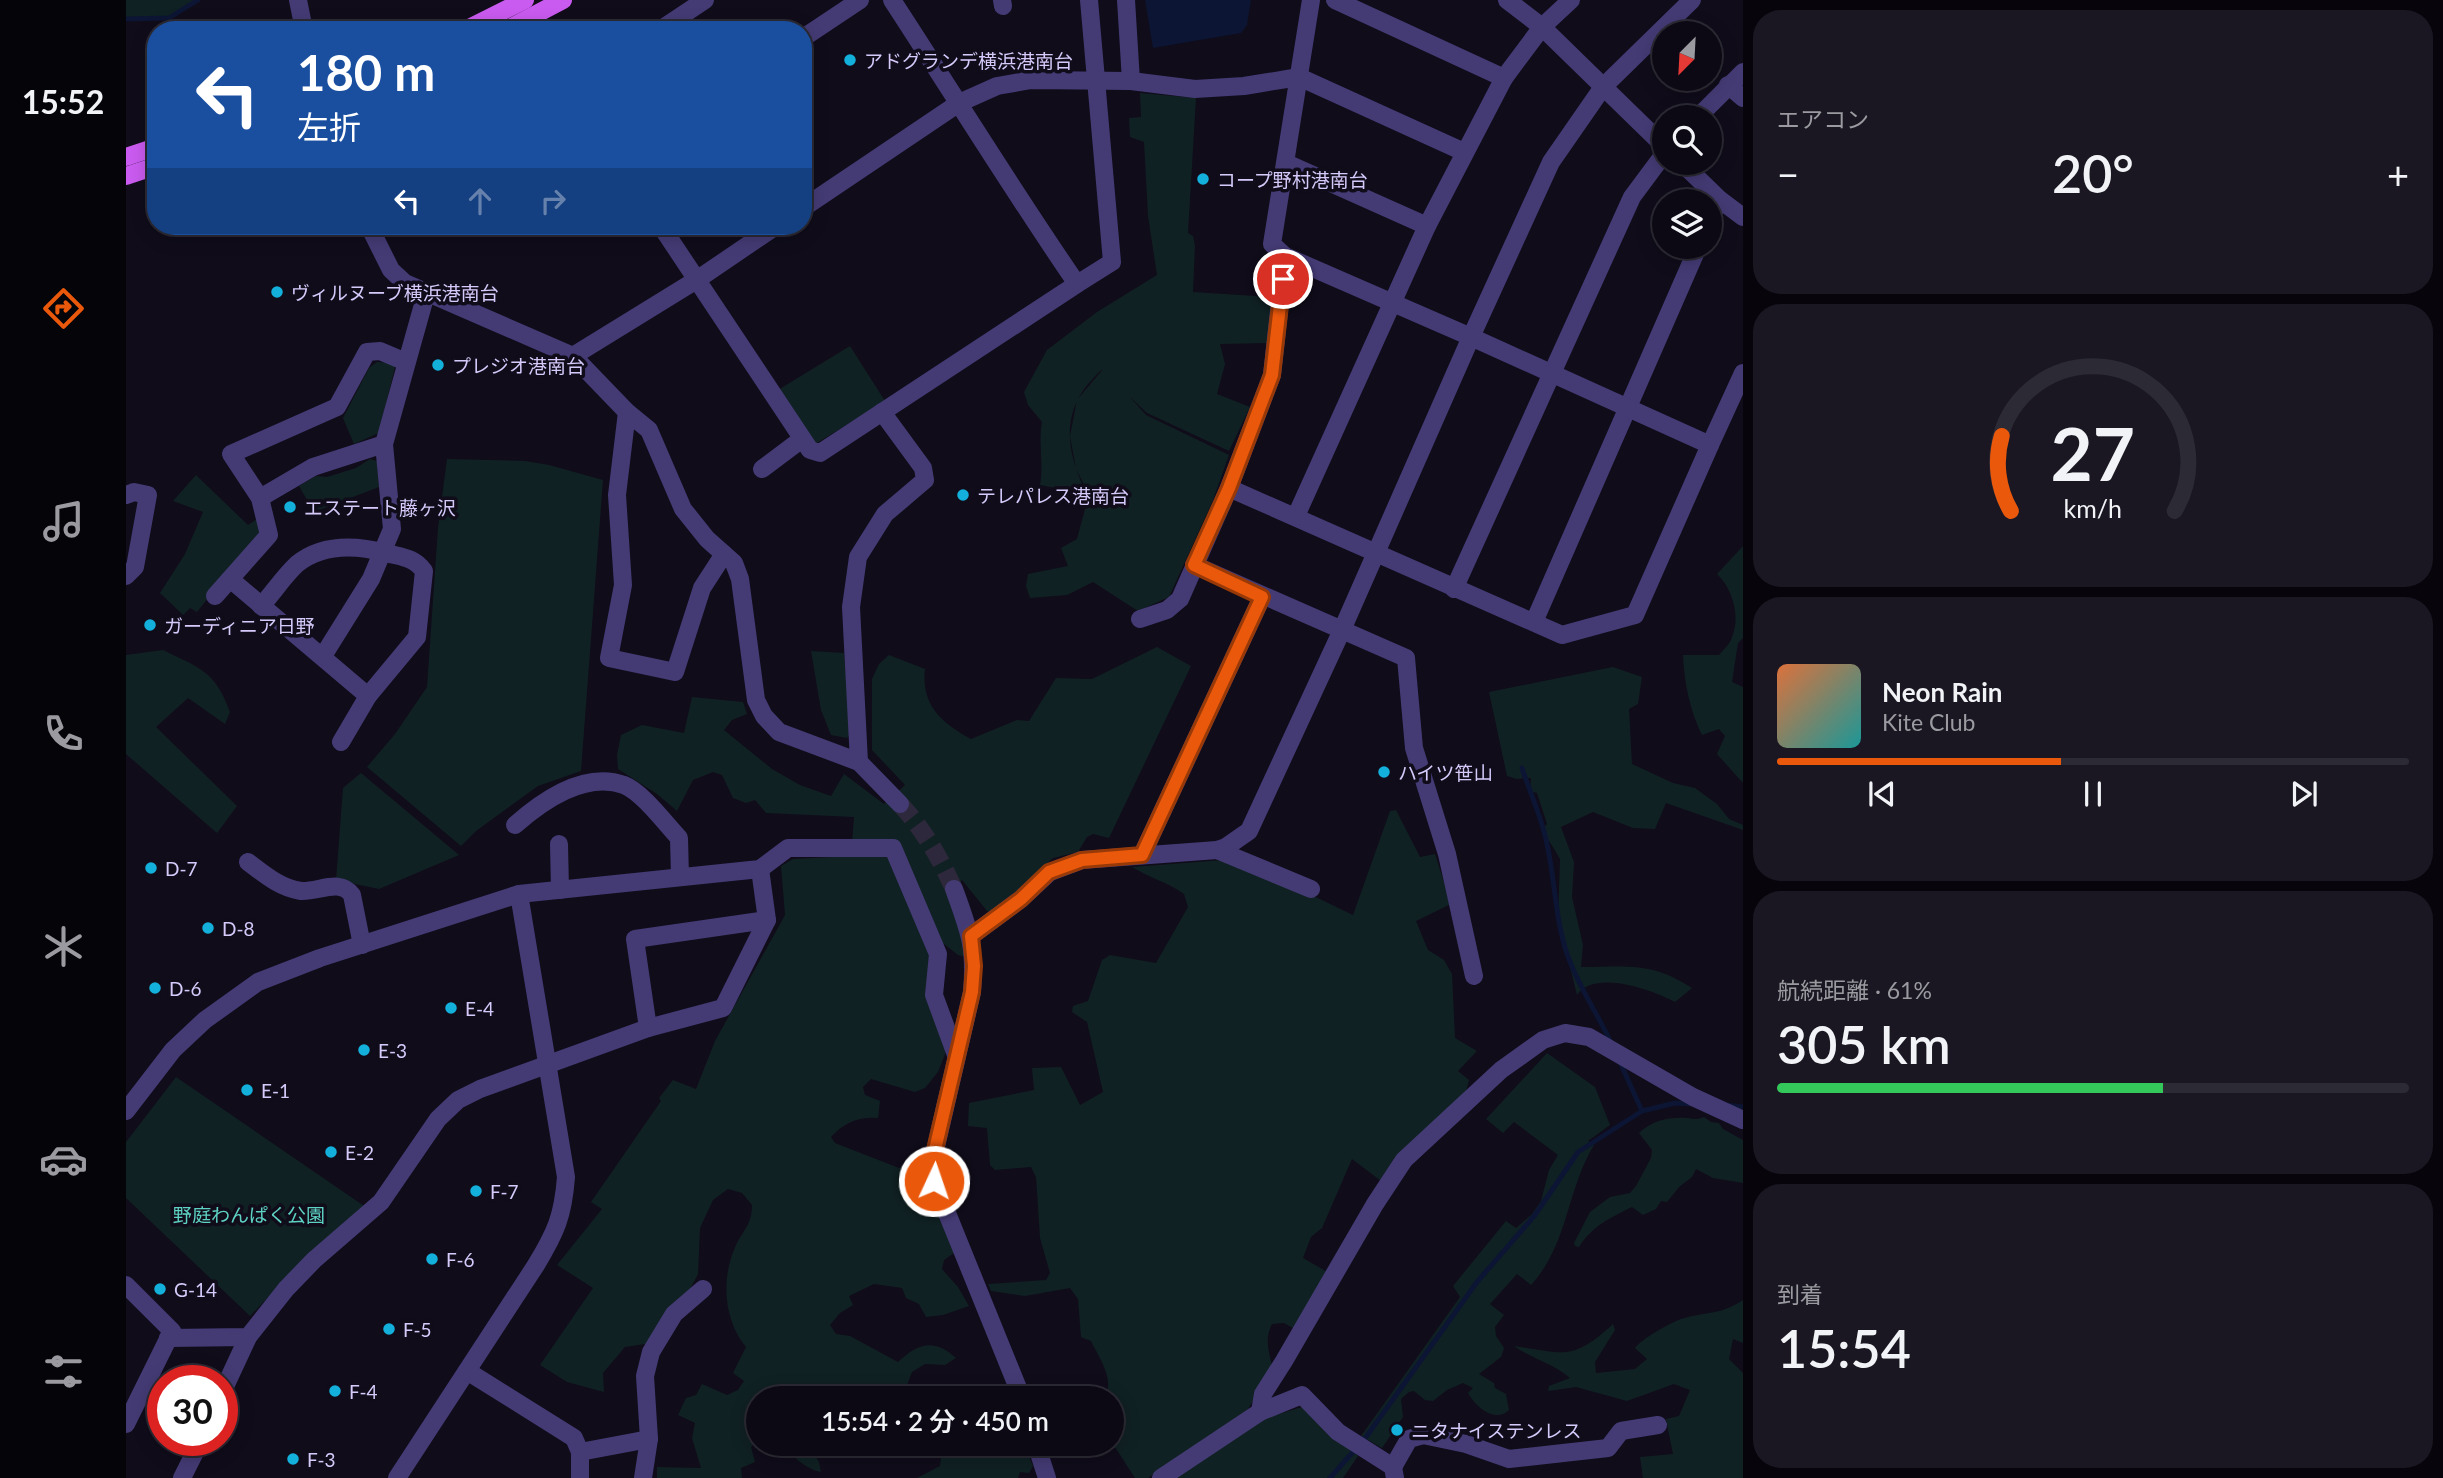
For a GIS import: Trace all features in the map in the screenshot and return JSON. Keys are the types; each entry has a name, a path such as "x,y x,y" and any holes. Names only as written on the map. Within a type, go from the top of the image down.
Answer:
{"main road":[{"path":"483,21 525,0"},
{"path":"533,21 563,0"},
{"path":"126,157 147,150"},
{"path":"126,176 147,169"}],"street":[{"path":"298,0 302,21"},
{"path":"674,21 705,0"},
{"path":"812,32 860,0"},
{"path":"892,0 1013,191 1077,284"},
{"path":"666,235 802,439 810,450 820,453 1112,262 1089,0"},
{"path":"1126,0 1132,81"},
{"path":"1311,0 1272,244 1285,256 1710,445"},
{"path":"1335,0 1504,78"},
{"path":"1507,0 1542,27 1652,134"},
{"path":"1296,516 1427,226 1464,152 1504,78 1542,27 1571,0"},
{"path":"971,936 1021,899 1049,872 1082,860 1217,849 1226,847 1249,831 1342,630 1550,162 1603,87 1692,0"},
{"path":"1709,105 1743,72"},
{"path":"812,202 959,103 997,86 1031,79 1132,81 1195,89 1244,86 1300,77 1464,152"},
{"path":"1728,85 1743,98"},
{"path":"1286,163 1427,226"},
{"path":"1454,589 1632,197 1652,170"},
{"path":"1694,175 1709,189"},
{"path":"1722,201 1743,217"},
{"path":"374,235 391,270 405,283 573,356 627,412 649,429 683,509 707,539 734,563 740,579 756,700 764,716 779,732 859,762 900,804"},
{"path":"573,356 698,279 763,235"},
{"path":"1140,619 1167,610 1180,599 1229,488 1272,375 1285,256"},
{"path":"1534,622 1693,259"},
{"path":"323,656 371,579 392,529 384,444 426,294"},
{"path":"215,596 269,535 260,499 231,454 337,407 367,352 380,351 405,362"},
{"path":"1229,488 1562,635 1635,615 1743,373"},
{"path":"627,412 617,495 623,585 609,658 675,671 702,588 724,554"},
{"path":"859,762 851,607 858,557 884,514 925,480 923,468 882,412"},
{"path":"762,469 802,439"},
{"path":"260,499 313,467 384,444"},
{"path":"126,495 134,492 148,495 135,567 126,576"},
{"path":"261,606 297,564 328,549 344,546 382,552 417,562 424,571 417,637 368,696 341,742"},
{"path":"1194,565 1406,659 1414,748 1447,854 1474,976"},
{"path":"230,579 368,696"},
{"path":"1142,855 1262,597"},
{"path":"515,824 552,795 594,782 624,785 640,797 679,838 680,877"},
{"path":"559,844 560,890"},
{"path":"126,1111 173,1050 205,1020 258,982 519,894 760,869 788,848 893,848 938,954 934,995 956,1055"},
{"path":"1217,849 1311,889"},
{"path":"248,862 277,883 290,888 303,891 341,885 347,888 352,895 362,945"},
{"path":"235,1365 248,1337 286,1289 314,1259 381,1202 438,1119 458,1100 480,1089 648,1028 723,1008 767,920 760,869"},
{"path":"954,890 971,936 974,966 972,992 934,1154 934,1181 1017,1386"},
{"path":"397,1478 542,1254 555,1232 564,1207 566,1177 519,894"},
{"path":"648,1028 635,939 767,920"},
{"path":"1260,1412 1263,1394 1375,1204 1404,1160 1501,1070 1543,1040 1565,1032 1589,1037 1701,1101 1735,1116"},
{"path":"126,1285 172,1331 126,1424"},
{"path":"643,1478 649,1438 645,1377 651,1352 674,1314 703,1289"},
{"path":"168,1338 248,1337"},
{"path":"467,1371 574,1438 580,1452 580,1478"},
{"path":"1161,1478 1260,1412 1302,1395 1338,1432 1369,1451 1394,1473 1409,1439 1423,1434 1466,1444 1509,1459 1608,1448 1621,1431 1658,1425"},
{"path":"580,1452 649,1438"},
{"path":"182,1478 193,1456"},
{"path":"1040,1456 1047,1478"}],"green space":[{"path":"126,0 198,0 169,18 126,19"},
{"path":"1140,93 1196,98 1188,233 1193,236 1195,246 1193,292 1271,297 1268,343 1220,344 1225,364 1217,394 1250,407 1229,451 1147,413 1129,396 1146,415 1229,455 1213,500 1169,597 1138,611 1093,582 1067,595 1030,598 1026,586 1028,574 1068,566 1061,548 1077,539 1089,494 1077,471 1087,494 1040,485 1042,422 1028,405 1024,392 1047,350 1097,312 1157,275 1148,216 1144,142 1130,137 1129,118 1141,117","holes":["1103,369 1079,398 1097,374","1076,403 1070,436 1073,410"]},
{"path":"850,346 885,401 817,443 810,440 778,390"},
{"path":"377,362 396,363 379,433 354,444 343,418 369,368"},
{"path":"370,459 377,461 379,487 314,512 299,486 316,476 327,477 356,468"},
{"path":"447,459 525,461 603,480 581,771 538,786 476,831 461,846 367,767 395,734 427,687 438,528"},
{"path":"196,475 248,525 257,519 261,531 197,612 190,608 183,615 160,593 185,554 203,512 173,501"},
{"path":"1743,546 1743,638 1738,643 1732,682 1743,687 1743,783 1717,754 1725,736 1719,729 1702,735 1688,696 1683,655 1719,655 1730,642 1735,629 1735,612 1731,595 1717,574"},
{"path":"1157,647 1191,666 1109,838 1093,834 1087,837 1078,852 1053,858 995,913 987,911 962,880 947,892 964,938 966,957 958,955 944,944 931,950 947,1049 938,1072 925,1088 915,1092 871,1079 863,1087 865,1095 880,1101 878,1118 852,1121 831,1137 835,1143 899,1168 917,1162 935,1171 957,1251 944,1260 942,1269 958,1287 969,1306 943,1315 926,1317 919,1304 906,1298 902,1288 874,1284 849,1296 853,1305 840,1313 830,1325 836,1334 850,1336 898,1362 912,1351 926,1345 940,1348 956,1358 945,1365 925,1364 912,1372 907,1386 746,1386 746,1456 753,1456 755,1462 741,1468 742,1478 657,1478 657,1467 701,1468 692,1438 695,1423 678,1415 686,1398 696,1395 702,1384 727,1395 738,1390 744,1381 733,1373 746,1347 738,1336 729,1311 727,1284 731,1257 749,1222 752,1205 742,1193 728,1189 713,1200 700,1228 698,1274 684,1301 652,1343 625,1347 603,1373 604,1392 567,1382 540,1365 593,1288 557,1265 602,1209 591,1202 673,1080 696,1089 715,1041 785,915 781,866 793,859 851,856 854,817 766,813 755,800 746,803 733,798 722,775 713,772 693,780 677,811 657,794 618,769 617,755 621,735 642,725 684,733 692,697 743,702 747,714 732,720 724,730 772,769 800,785 831,796 844,774 884,804 905,785 872,750 872,679 879,664 889,655 925,669 926,693 930,703 943,720 971,739 1017,720 1029,721 1056,678 1092,679"},
{"path":"163,650 205,672 218,688 230,712 225,724 188,698 156,727 237,806 217,833 126,754 126,655"},
{"path":"811,651 844,653 851,733 847,738 831,735 821,710"},
{"path":"1613,667 1642,677 1638,704 1629,709 1632,764 1673,783 1695,788 1717,804 1729,819 1743,825 1743,830 1666,803 1655,829 1633,828 1593,812 1561,827 1574,862 1572,897 1583,945 1581,967 1638,967 1664,973 1692,988 1675,1002 1653,992 1610,983 1585,987 1577,995 1558,919 1560,859 1542,829 1547,824 1537,793 1530,791 1531,778 1517,779 1507,776 1489,692"},
{"path":"361,773 459,855 379,889 336,880 343,788"},
{"path":"1396,810 1420,857 1435,854 1451,904 1416,921 1428,950 1444,960 1452,974 1455,1038 1477,1051 1458,1071 1469,1080 1466,1092 1381,1181 1352,1159 1322,1228 1311,1237 1303,1258 1329,1273 1296,1330 1284,1323 1272,1324 1268,1341 1273,1369 1248,1409 1148,1478 1135,1478 1121,1456 1124,1456 1124,1386 1108,1386 1102,1362 1091,1341 1081,1337 1078,1299 1070,1288 1025,1296 991,1291 988,1284 1046,1280 1050,1273 1040,1238 1036,1177 1031,1167 995,1170 990,1165 987,1128 968,1126 969,1103 1034,1090 1032,1068 1061,1067 1080,1105 1103,1092 1087,1022 1072,1012 1073,1006 1088,1001 1102,960 1110,955 1156,963 1188,907 1184,894 1132,867 1237,859 1353,915 1390,811"},
{"path":"1547,1053 1595,1087 1610,1125 1588,1141 1594,1145 1578,1180 1560,1235 1543,1269 1531,1285 1517,1274 1490,1304 1504,1315 1495,1327 1496,1336 1504,1348 1501,1357 1479,1374 1506,1394 1509,1410 1498,1415 1486,1412 1468,1393 1473,1388 1463,1383 1447,1390 1433,1401 1425,1400 1414,1391 1409,1392 1401,1399 1403,1417 1382,1448 1361,1436 1460,1297 1453,1286 1506,1221 1516,1228 1532,1214 1541,1201 1549,1170 1558,1155 1514,1122 1503,1133 1486,1119"},
{"name":"野庭わんぱく公園","path":"176,1077 367,1208 290,1275 250,1316 126,1198 126,1142"},
{"path":"1704,1117 1719,1123 1723,1129 1743,1140 1743,1183 1713,1178 1696,1169 1692,1177 1679,1187 1667,1202 1661,1201 1656,1209 1643,1215 1632,1207 1602,1223 1579,1247 1575,1246 1574,1243 1590,1212 1610,1197 1630,1193 1636,1186 1651,1158 1652,1150 1639,1133 1661,1120"},
{"path":"1743,1300 1743,1343 1733,1339 1729,1359 1743,1373 1743,1478 1643,1478 1640,1457 1673,1454 1666,1419 1679,1416 1690,1390 1674,1384 1627,1401 1576,1387 1548,1391 1549,1386 1570,1378 1557,1368 1514,1346 1556,1352 1577,1350 1613,1324 1615,1330 1595,1362 1596,1373 1635,1369 1647,1359 1635,1348 1650,1336 1681,1319 1719,1311"},
{"path":"1302,1407 1358,1456 1343,1478 1175,1478 1259,1420"},
{"path":"793,1456 815,1456 821,1472"},
{"path":"940,1456 1029,1456 1033,1466 1029,1473 1020,1472 1018,1478 917,1478 940,1466"}],"water":[{"path":"1145,0 1251,0 1247,25 1241,33 1153,48"}],"waterway":[{"path":"126,19 169,18 198,0"},
{"path":"1522,768 1545,834 1567,954 1612,1045"},
{"path":"1619,1060 1642,1111"},
{"path":"1330,1478 1366,1437 1477,1282 1535,1215 1578,1152 1642,1111 1675,1103 1691,1104"},
{"path":"1726,1105 1743,1107"}],"tunnel":[{"path":"900,804 931,845 954,889"}],"place":[{"name":"アドグランデ横浜港南台","path":"850,60"},
{"name":"コープ野村港南台","path":"1203,179"},
{"name":"ヴィルヌーブ横浜港南台","path":"277,292"},
{"name":"プレジオ港南台","path":"438,365"},
{"name":"テレパレス港南台","path":"963,495"},
{"name":"エステート藤ヶ沢","path":"290,507"},
{"name":"ガーディニア日野","path":"150,625"},
{"name":"ハイツ笹山","path":"1384,772"},
{"name":"D-7","path":"151,868"},
{"name":"D-8","path":"208,928"},
{"name":"D-6","path":"155,988"},
{"name":"E-4","path":"451,1008"},
{"name":"E-3","path":"364,1050"},
{"name":"E-1","path":"247,1090"},
{"name":"E-2","path":"331,1152"},
{"name":"F-7","path":"476,1191"},
{"name":"F-6","path":"432,1259"},
{"name":"G-14","path":"160,1289"},
{"name":"F-5","path":"389,1329"},
{"name":"F-4","path":"335,1391"},
{"name":"ニタナイステンレス","path":"1397,1430"},
{"name":"F-3","path":"293,1459"}],"route":[{"path":"934,1181 934,1154 972,992 974,966 971,936 1021,899 1049,872 1082,860 1142,855 1262,597 1194,565 1229,488 1272,375 1283,279"}]}
